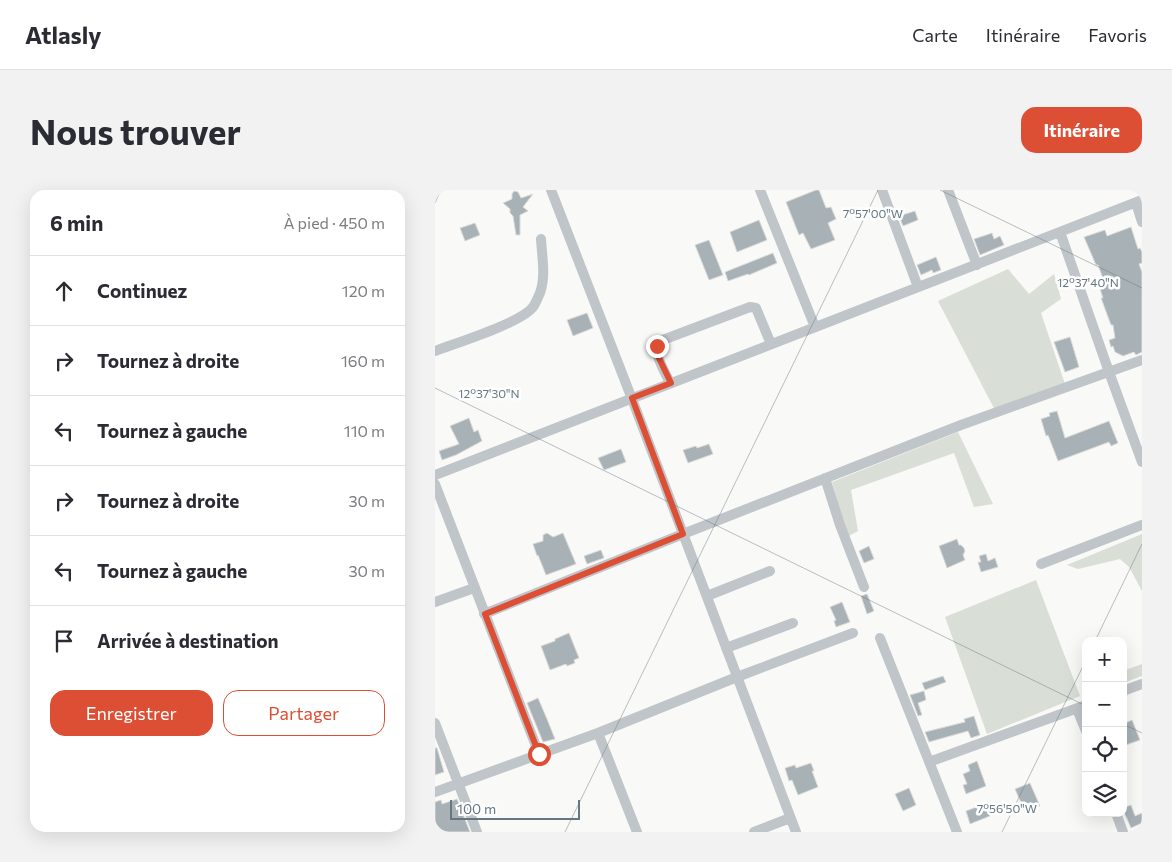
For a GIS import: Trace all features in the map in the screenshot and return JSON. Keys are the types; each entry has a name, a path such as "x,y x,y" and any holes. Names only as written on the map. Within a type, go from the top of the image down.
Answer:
{"street":[{"path":"551,190 632,398 796,832"},
{"path":"760,190 815,328"},
{"path":"882,190 918,287"},
{"path":"948,190 977,265"},
{"path":"435,475 1139,202 1142,222"},
{"path":"1060,232 1142,462"},
{"path":"435,350 506,324 533,308 540,293 543,279 541,239"},
{"path":"671,383 657,354 657,346 660,341 750,306 756,308 771,344"},
{"path":"485,614 961,425 1142,360"},
{"path":"825,478 840,525 864,587"},
{"path":"435,484 539,754"},
{"path":"1041,564 1142,524"},
{"path":"707,596 770,571"},
{"path":"435,602 474,588"},
{"path":"726,648 793,623"},
{"path":"435,792 598,733 853,633"},
{"path":"880,638 957,832"},
{"path":"1127,690 1142,684"},
{"path":"929,762 1082,707"},
{"path":"435,723 477,832"},
{"path":"598,733 637,832"},
{"path":"1117,817 1123,832"},
{"path":"754,832 790,818"}],"shaded area":[{"path":"1008,269 1029,294 1054,274 1061,299 1041,313 1066,387 996,412 938,301"},
{"path":"958,432 993,504 974,507 954,453 851,490 858,531 847,537 832,482"},
{"path":"1142,534 1142,591 1129,567 1120,559 1078,569 1067,565"},
{"path":"1036,580 1080,696 987,734 945,617"},
{"path":"1142,664 1142,676 1127,682 1127,670"}],"building":[{"path":"819,190 826,208 831,207 836,219 828,223 835,240 811,249 803,233 799,235 786,202"},
{"path":"514,191 518,192 521,198 533,194 523,207 528,211 520,215 520,235 516,235 513,216 510,213 510,209 503,203 512,199"},
{"path":"915,211 918,220 903,226 899,216"},
{"path":"759,220 767,240 737,252 730,232"},
{"path":"475,223 480,235 465,241 460,228"},
{"path":"1131,227 1138,249 1140,248 1142,252 1142,263 1139,264 1142,272 1142,352 1136,355 1134,352 1123,356 1115,352 1113,346 1111,347 1109,340 1115,338 1113,325 1111,325 1101,298 1103,298 1098,283 1104,281 1084,237 1105,230 1107,236"},
{"path":"992,233 994,239 1000,236 1004,245 980,255 974,239"},
{"path":"709,240 723,275 709,280 695,245"},
{"path":"773,253 777,263 749,275 728,281 725,272"},
{"path":"936,257 941,270 933,273 932,270 921,275 917,265"},
{"path":"587,313 593,328 573,336 567,320"},
{"path":"1070,337 1079,367 1065,372 1054,342"},
{"path":"1057,411 1065,438 1109,421 1118,443 1111,446 1109,442 1058,461 1048,435 1046,436 1041,419 1050,416 1049,413"},
{"path":"469,418 474,432 478,430 482,441 442,460 439,451 459,444 450,426"},
{"path":"709,444 713,454 688,463 683,450"},
{"path":"621,449 626,462 604,470 598,458"},
{"path":"547,533 553,537 563,533 576,564 546,575 533,544 543,541 543,535"},
{"path":"957,539 959,545 964,548 963,555 965,560 947,568 939,546"},
{"path":"869,546 874,559 864,563 859,551"},
{"path":"601,550 604,558 587,564 584,556"},
{"path":"986,554 988,561 995,558 998,567 981,572 978,562 981,562 979,556"},
{"path":"867,594 874,611 867,614 861,596"},
{"path":"842,602 850,622 836,627 834,621 836,620 830,607"},
{"path":"569,633 579,658 574,660 575,663 550,670 541,646"},
{"path":"943,676 946,682 925,690 922,683"},
{"path":"924,691 926,700 918,703 922,715 918,716 910,695"},
{"path":"538,698 555,739 543,742 527,703"},
{"path":"974,716 980,735 971,738 968,731 929,742 925,732 965,722 964,719"},
{"path":"1132,720 1140,740 1127,745 1127,727 1127,722"},
{"path":"435,748 437,748 444,772 435,775"},
{"path":"977,761 986,786 966,794 963,785 967,784 963,774 970,771 968,765"},
{"path":"811,763 818,787 798,795 792,780 789,781 785,768 795,765 796,768"},
{"path":"1030,783 1040,806 1025,812 1015,789"},
{"path":"909,788 916,805 903,811 895,794"},
{"path":"457,799 470,832 435,832 435,802 441,800 442,804"},
{"path":"985,804 990,816 970,824 966,811"},
{"path":"1131,805 1135,816 1142,813 1142,823 1131,828 1126,817 1127,806"}],"route":[{"path":"539,754 485,614 683,534 632,398 671,383 657,354 657,346"}]}
